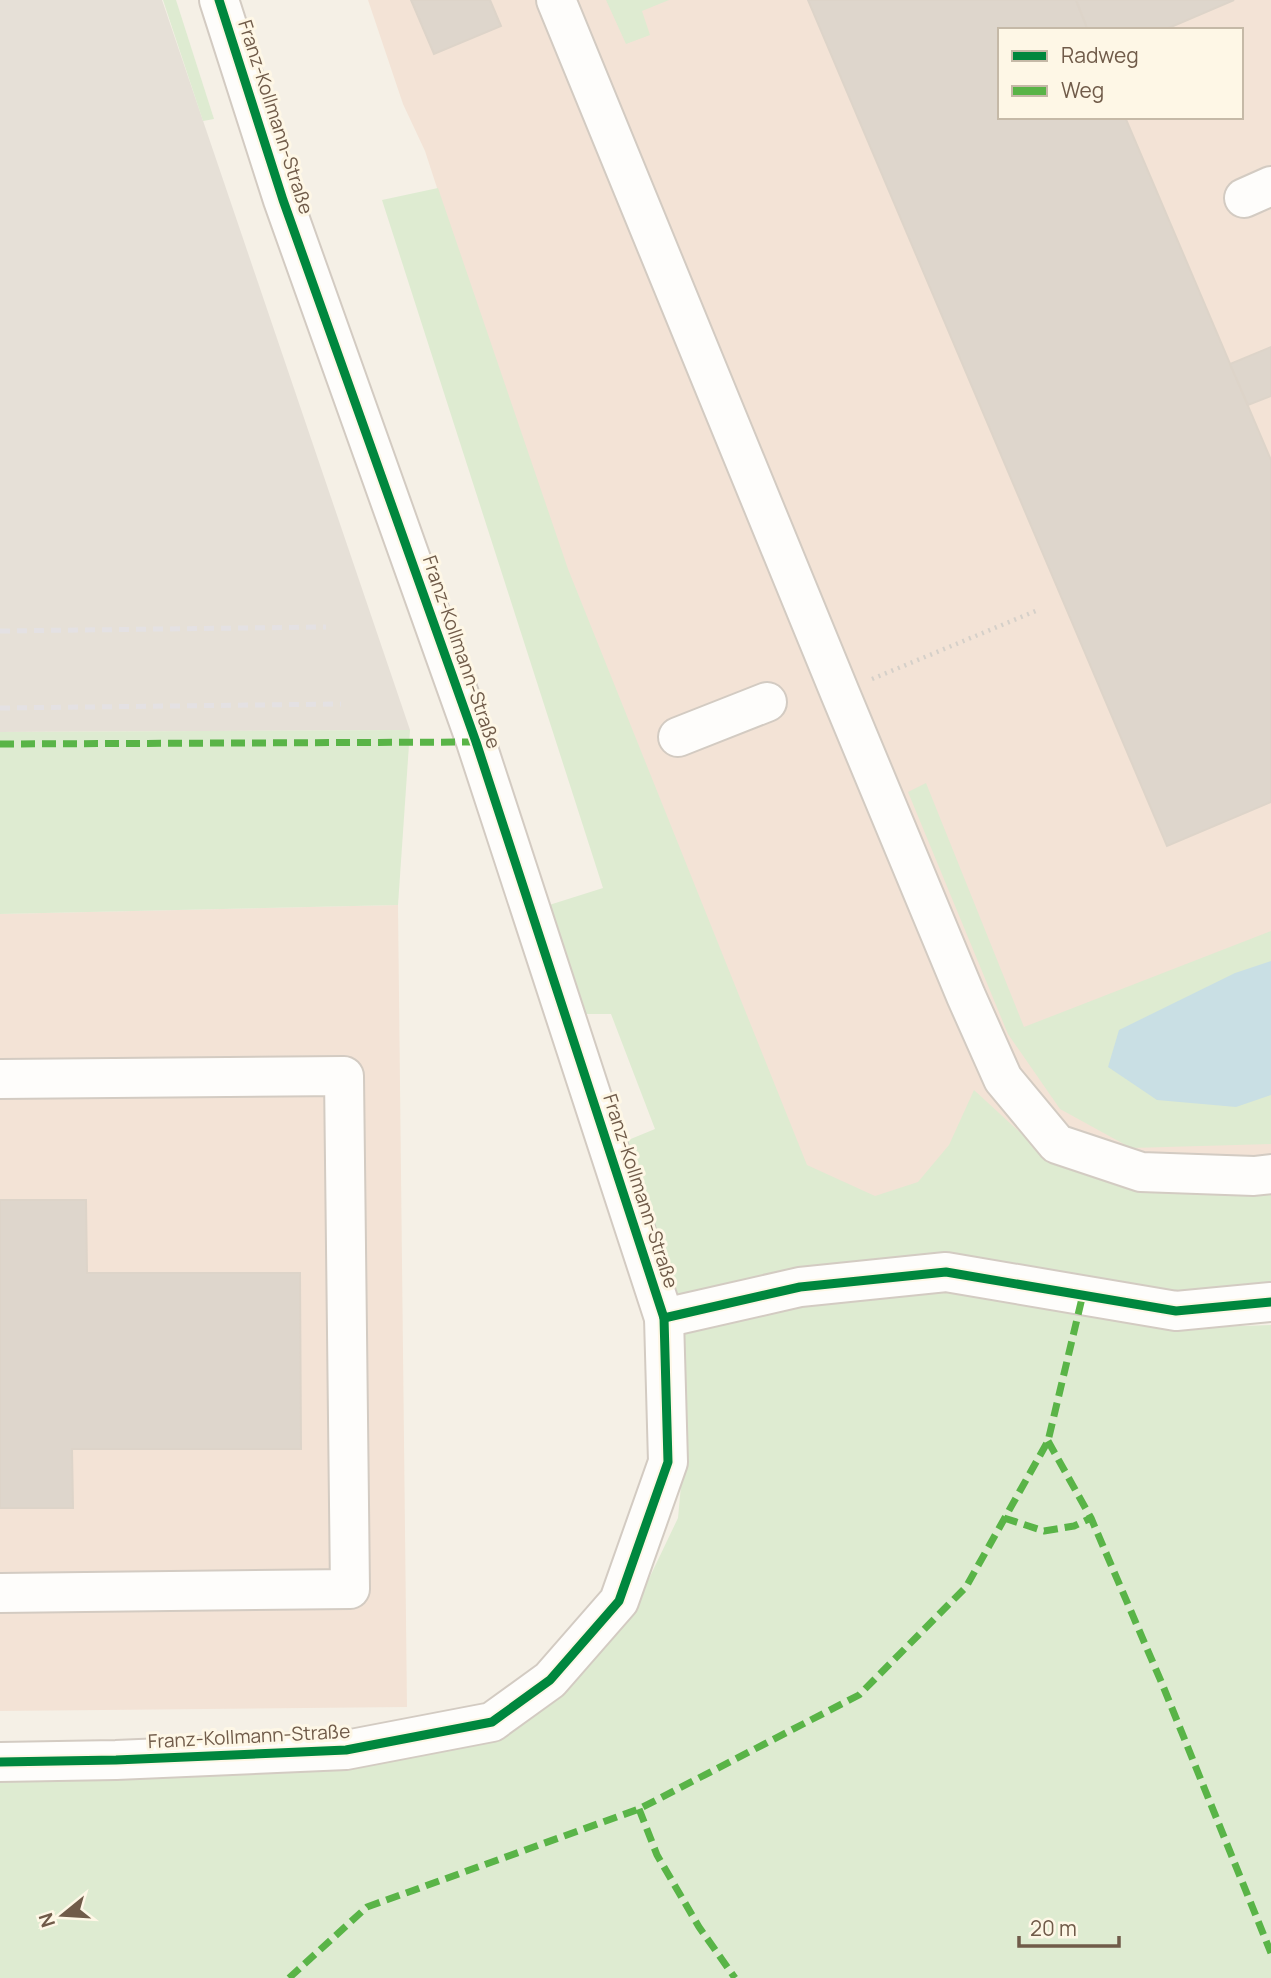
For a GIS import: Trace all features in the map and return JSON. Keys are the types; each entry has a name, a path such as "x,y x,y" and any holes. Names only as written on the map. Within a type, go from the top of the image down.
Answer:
{"street":[{"name":"Franz-Kollmann-Straße","path":"0,1762 346,1750 492,1722 550,1680 619,1601 668,1462 664,1318 476,742 283,200 219,0"},
{"path":"556,0 840,693 1003,1079 1057,1144 1142,1172 1254,1176 1271,1174"},
{"path":"678,737 767,702"},
{"path":"0,1079 344,1076 350,1589 0,1593"},
{"name":"Franz-Kollmann-Straße","path":"664,1318 800,1287 946,1272 1176,1311 1271,1302"}],"path":[{"path":"840,693 1038,610"}],"shaded area":[{"path":"0,0 162,0 410,730 0,732"},
{"path":"368,0 1271,0 1271,1243 780,1240 425,151 403,104"},
{"path":"398,905 407,1707 0,1711 0,914"},
{"path":"1271,961 1271,1095 1236,1107 1157,1100 1108,1067 1119,1030 1235,973"}],"green space":[{"path":"163,0 176,0 214,119 203,121"},
{"path":"606,0 669,0 642,11 650,35 626,44"},
{"path":"438,188 568,569 807,1165 875,1196 918,1182 949,1145 974,1090 1048,1158 1271,1189 1271,1285 1176,1294 798,1271 674,1295 621,1143 655,1129 611,1014 585,1014 546,906 603,888 382,200"},
{"path":"410,730 398,905 0,914 0,732"},
{"path":"926,783 1024,1027 1271,931 1271,1144 1131,1148 1060,1109 1008,1034 908,792"},
{"path":"947,1287 1183,1328 1271,1325 1271,1978 0,1978 0,1776 496,1739 634,1610 678,1518 683,1464 683,1335 804,1300"}],"building":[{"path":"411,0 490,0 501,26 434,54"},
{"path":"808,0 1076,0 1087,28 998,28 998,119 1126,119 1271,460 1271,802 1167,846"},
{"path":"1076,0 1234,0 1169,28 1087,28"},
{"path":"1271,347 1271,396 1248,405 1230,364"},
{"path":"0,1200 86,1200 87,1273 300,1273 301,1449 72,1449 73,1508 0,1508"}],"railway":[{"path":"0,631 326,627"},
{"path":"0,708 341,704"}],"marked path":[{"path":"0,744 476,742"},
{"path":"289,1978 367,1907 639,1809 859,1695 966,1587 1048,1441 1083,1294"},
{"path":"1048,1441 1091,1518 1163,1686 1271,1953"},
{"path":"1004,1518 1044,1531 1074,1526 1091,1518"},
{"path":"639,1809 657,1855 699,1927 735,1978"}],"cycle path":[{"path":"0,1762 346,1750 492,1722 550,1680 619,1601 668,1462 664,1318 476,742 283,200 219,0"},
{"path":"664,1318 800,1287 946,1272 1176,1311 1271,1302"}]}
